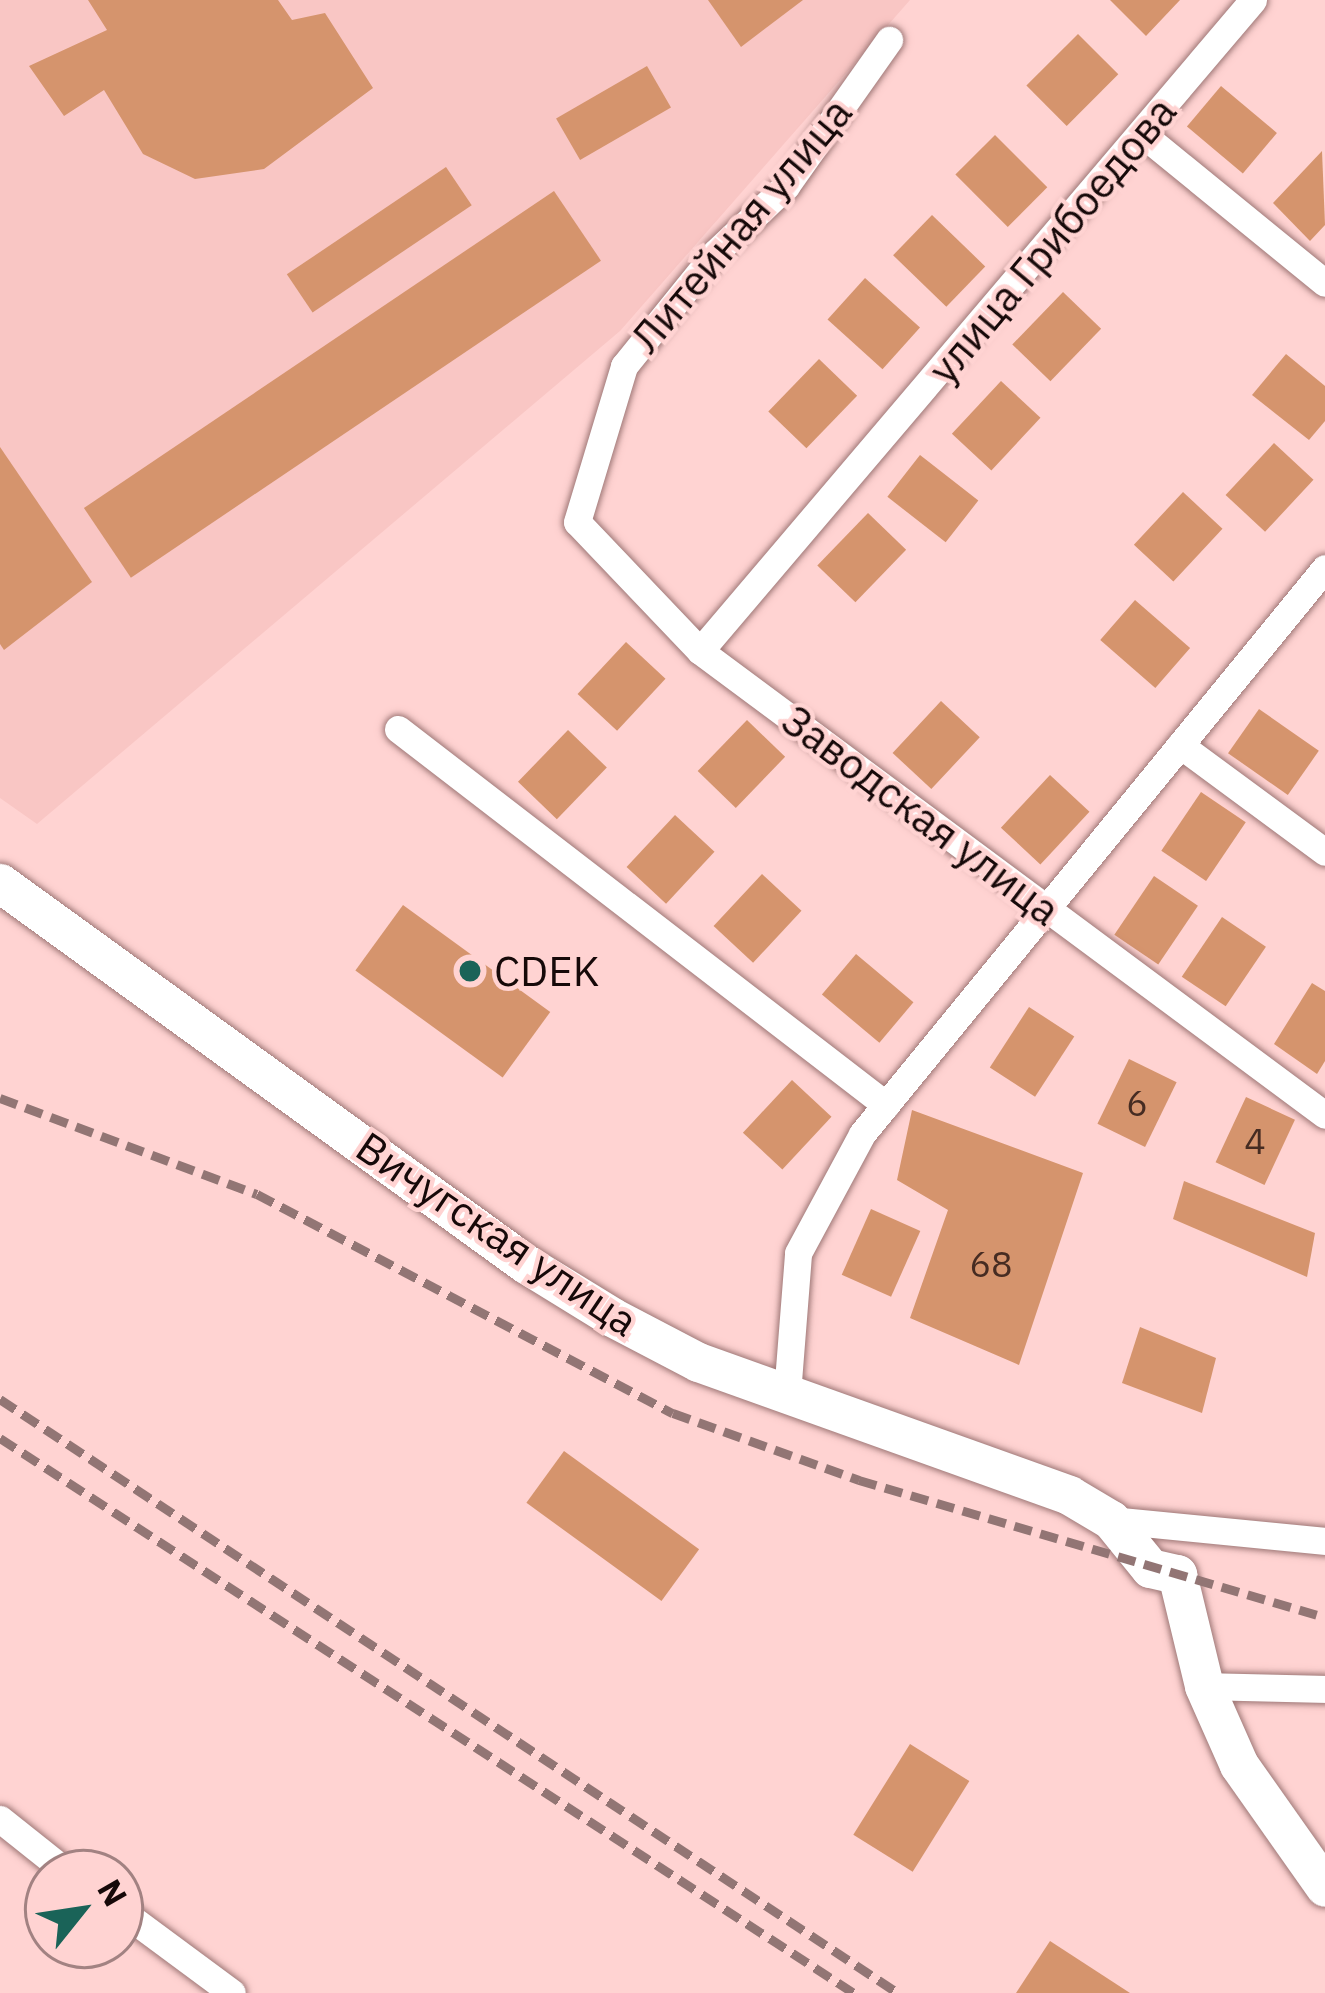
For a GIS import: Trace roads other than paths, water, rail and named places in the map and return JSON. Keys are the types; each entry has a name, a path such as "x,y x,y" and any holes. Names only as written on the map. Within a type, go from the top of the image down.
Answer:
{"main road":[{"name":"Вичугская улица","path":"0,883 526,1264 698,1362 1069,1495 1111,1520 1150,1568 1177,1574 1204,1686 1239,1765 1314,1874"}],"street":[{"name":"улица Грибоедова","path":"700,651 851,480 1253,0"},
{"name":"Литейная улица","path":"700,651 577,522 624,366 716,252 786,186 889,40"},
{"path":"1142,133 1325,283"},
{"path":"787,1394 799,1253 862,1134 1325,568"},
{"name":"Заводская улица","path":"700,651 1055,898 1325,1115"},
{"path":"398,729 886,1105"},
{"path":"1180,746 1325,852"},
{"name":"Вичугская улица","path":"1111,1520 1325,1540"},
{"path":"1204,1686 1325,1689"},
{"path":"0,1819 38,1849"},
{"path":"144,1928 232,1993"}],"railway":[{"path":"0,1098 257,1194 673,1413 859,1480 1325,1617"},
{"path":"0,1399 898,1993"},
{"path":"0,1438 854,1993"}],"place":[{"name":"CDEK","path":"470,971"}]}
